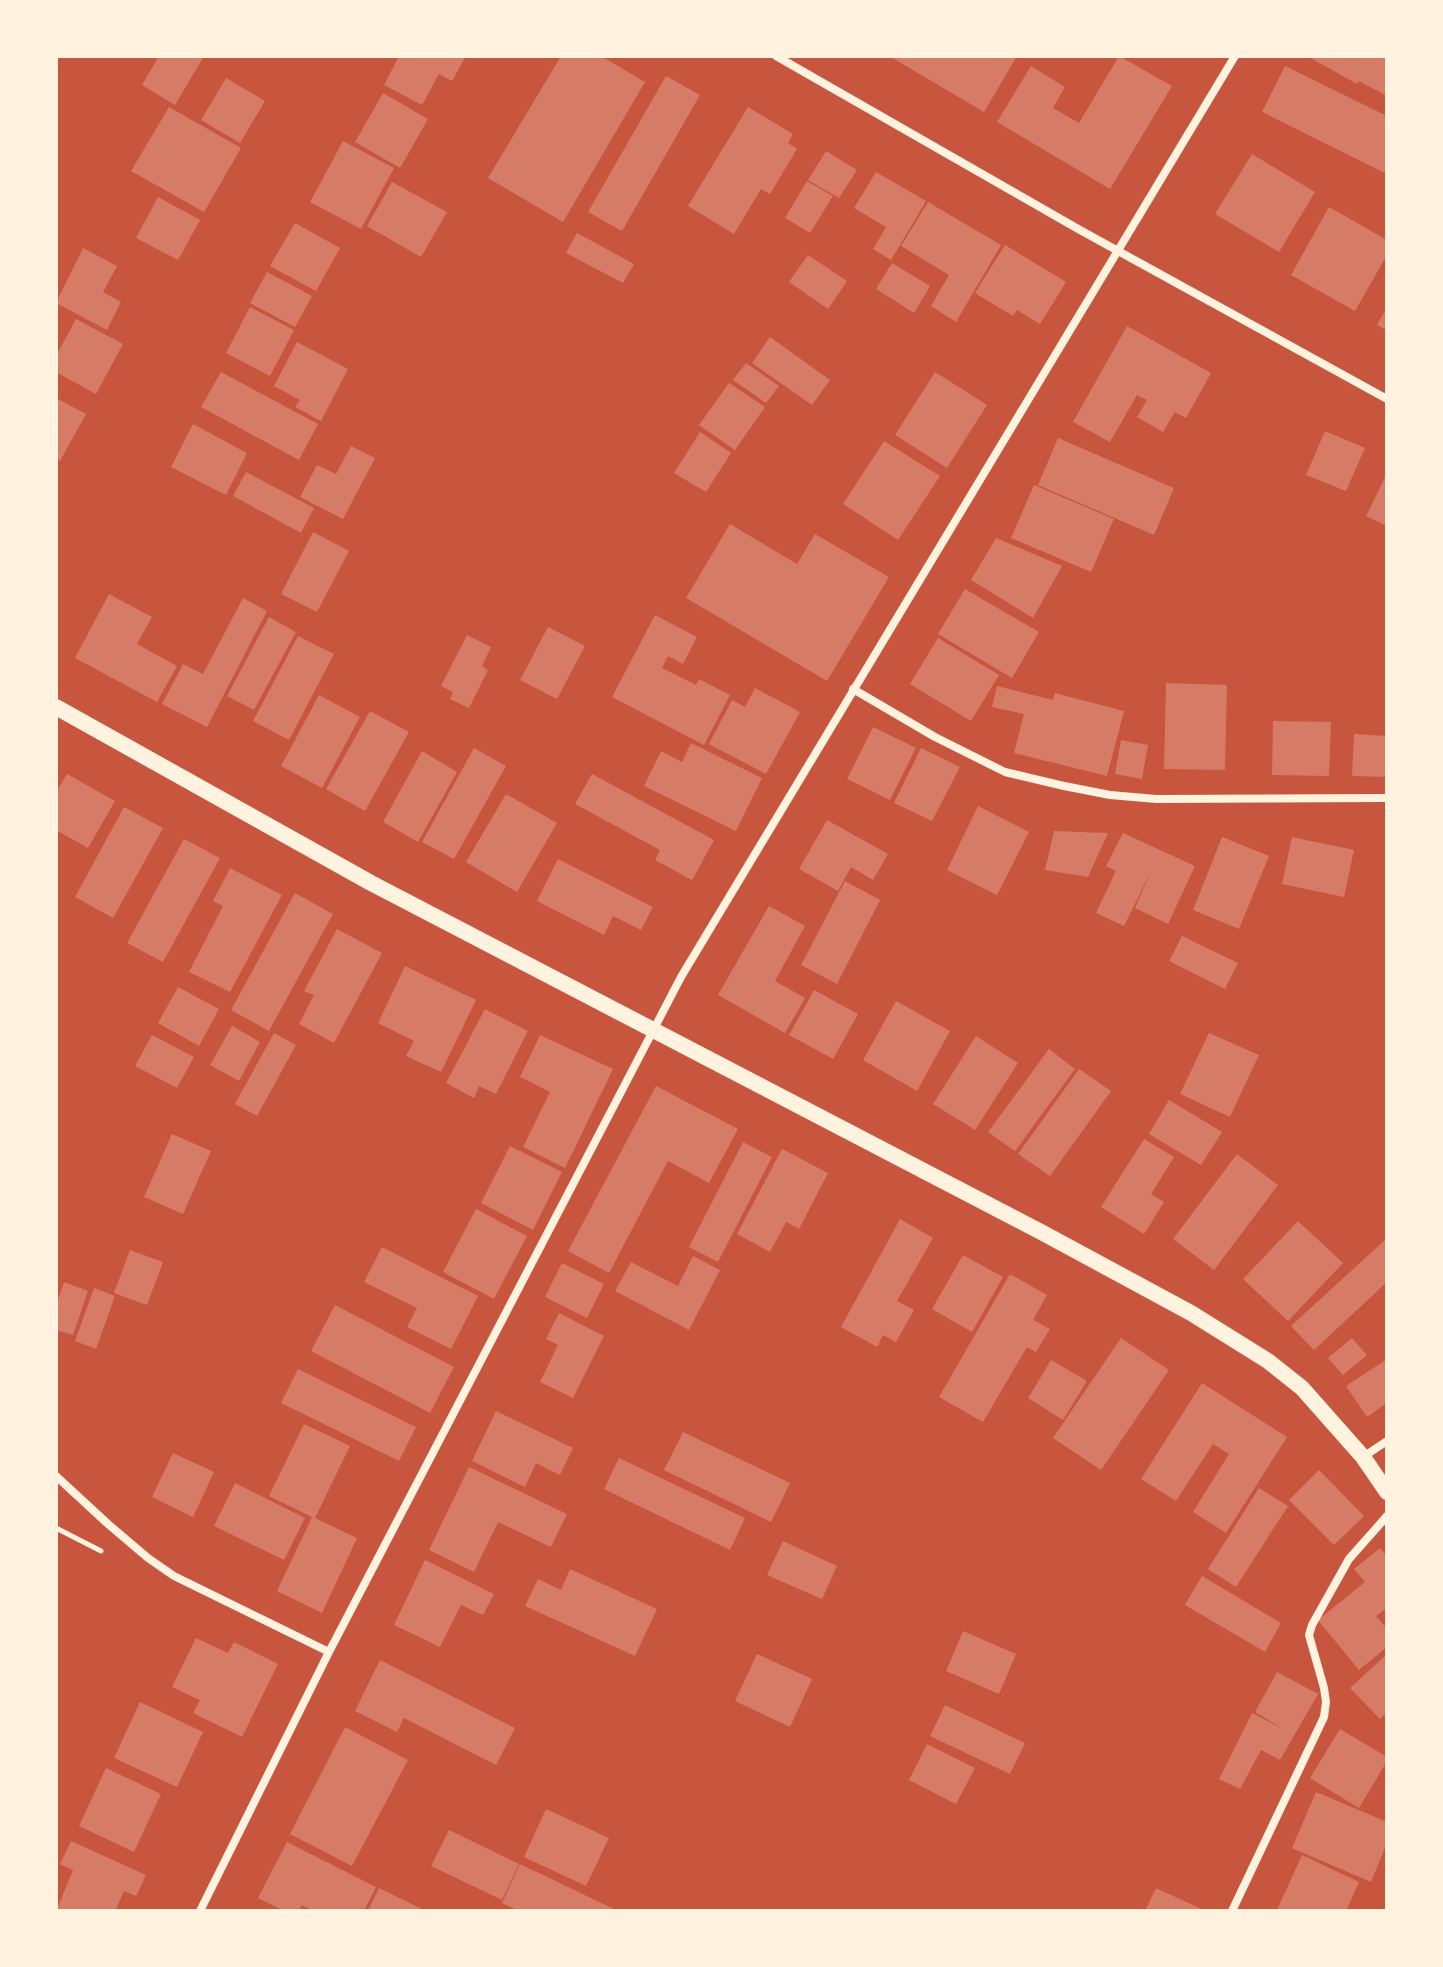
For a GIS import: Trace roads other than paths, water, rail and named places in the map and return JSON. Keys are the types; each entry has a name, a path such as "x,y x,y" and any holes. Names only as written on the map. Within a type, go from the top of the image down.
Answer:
{"main road":[{"path":"56,707 371,883 1191,1313 1268,1361 1302,1388 1363,1457 1387,1492"}],"street":[{"path":"776,56 1118,251 1387,399"},
{"path":"200,1911 329,1652 652,1031 853,689 1235,56"},
{"path":"853,689 935,737 1005,772 1064,786 1110,795 1156,799 1387,798"},
{"path":"1363,1457 1387,1441"},
{"path":"56,1476 148,1558 174,1576 329,1652"},
{"path":"1232,1911 1324,1717 1324,1688 1309,1635 1312,1625 1349,1559 1387,1516"}]}
